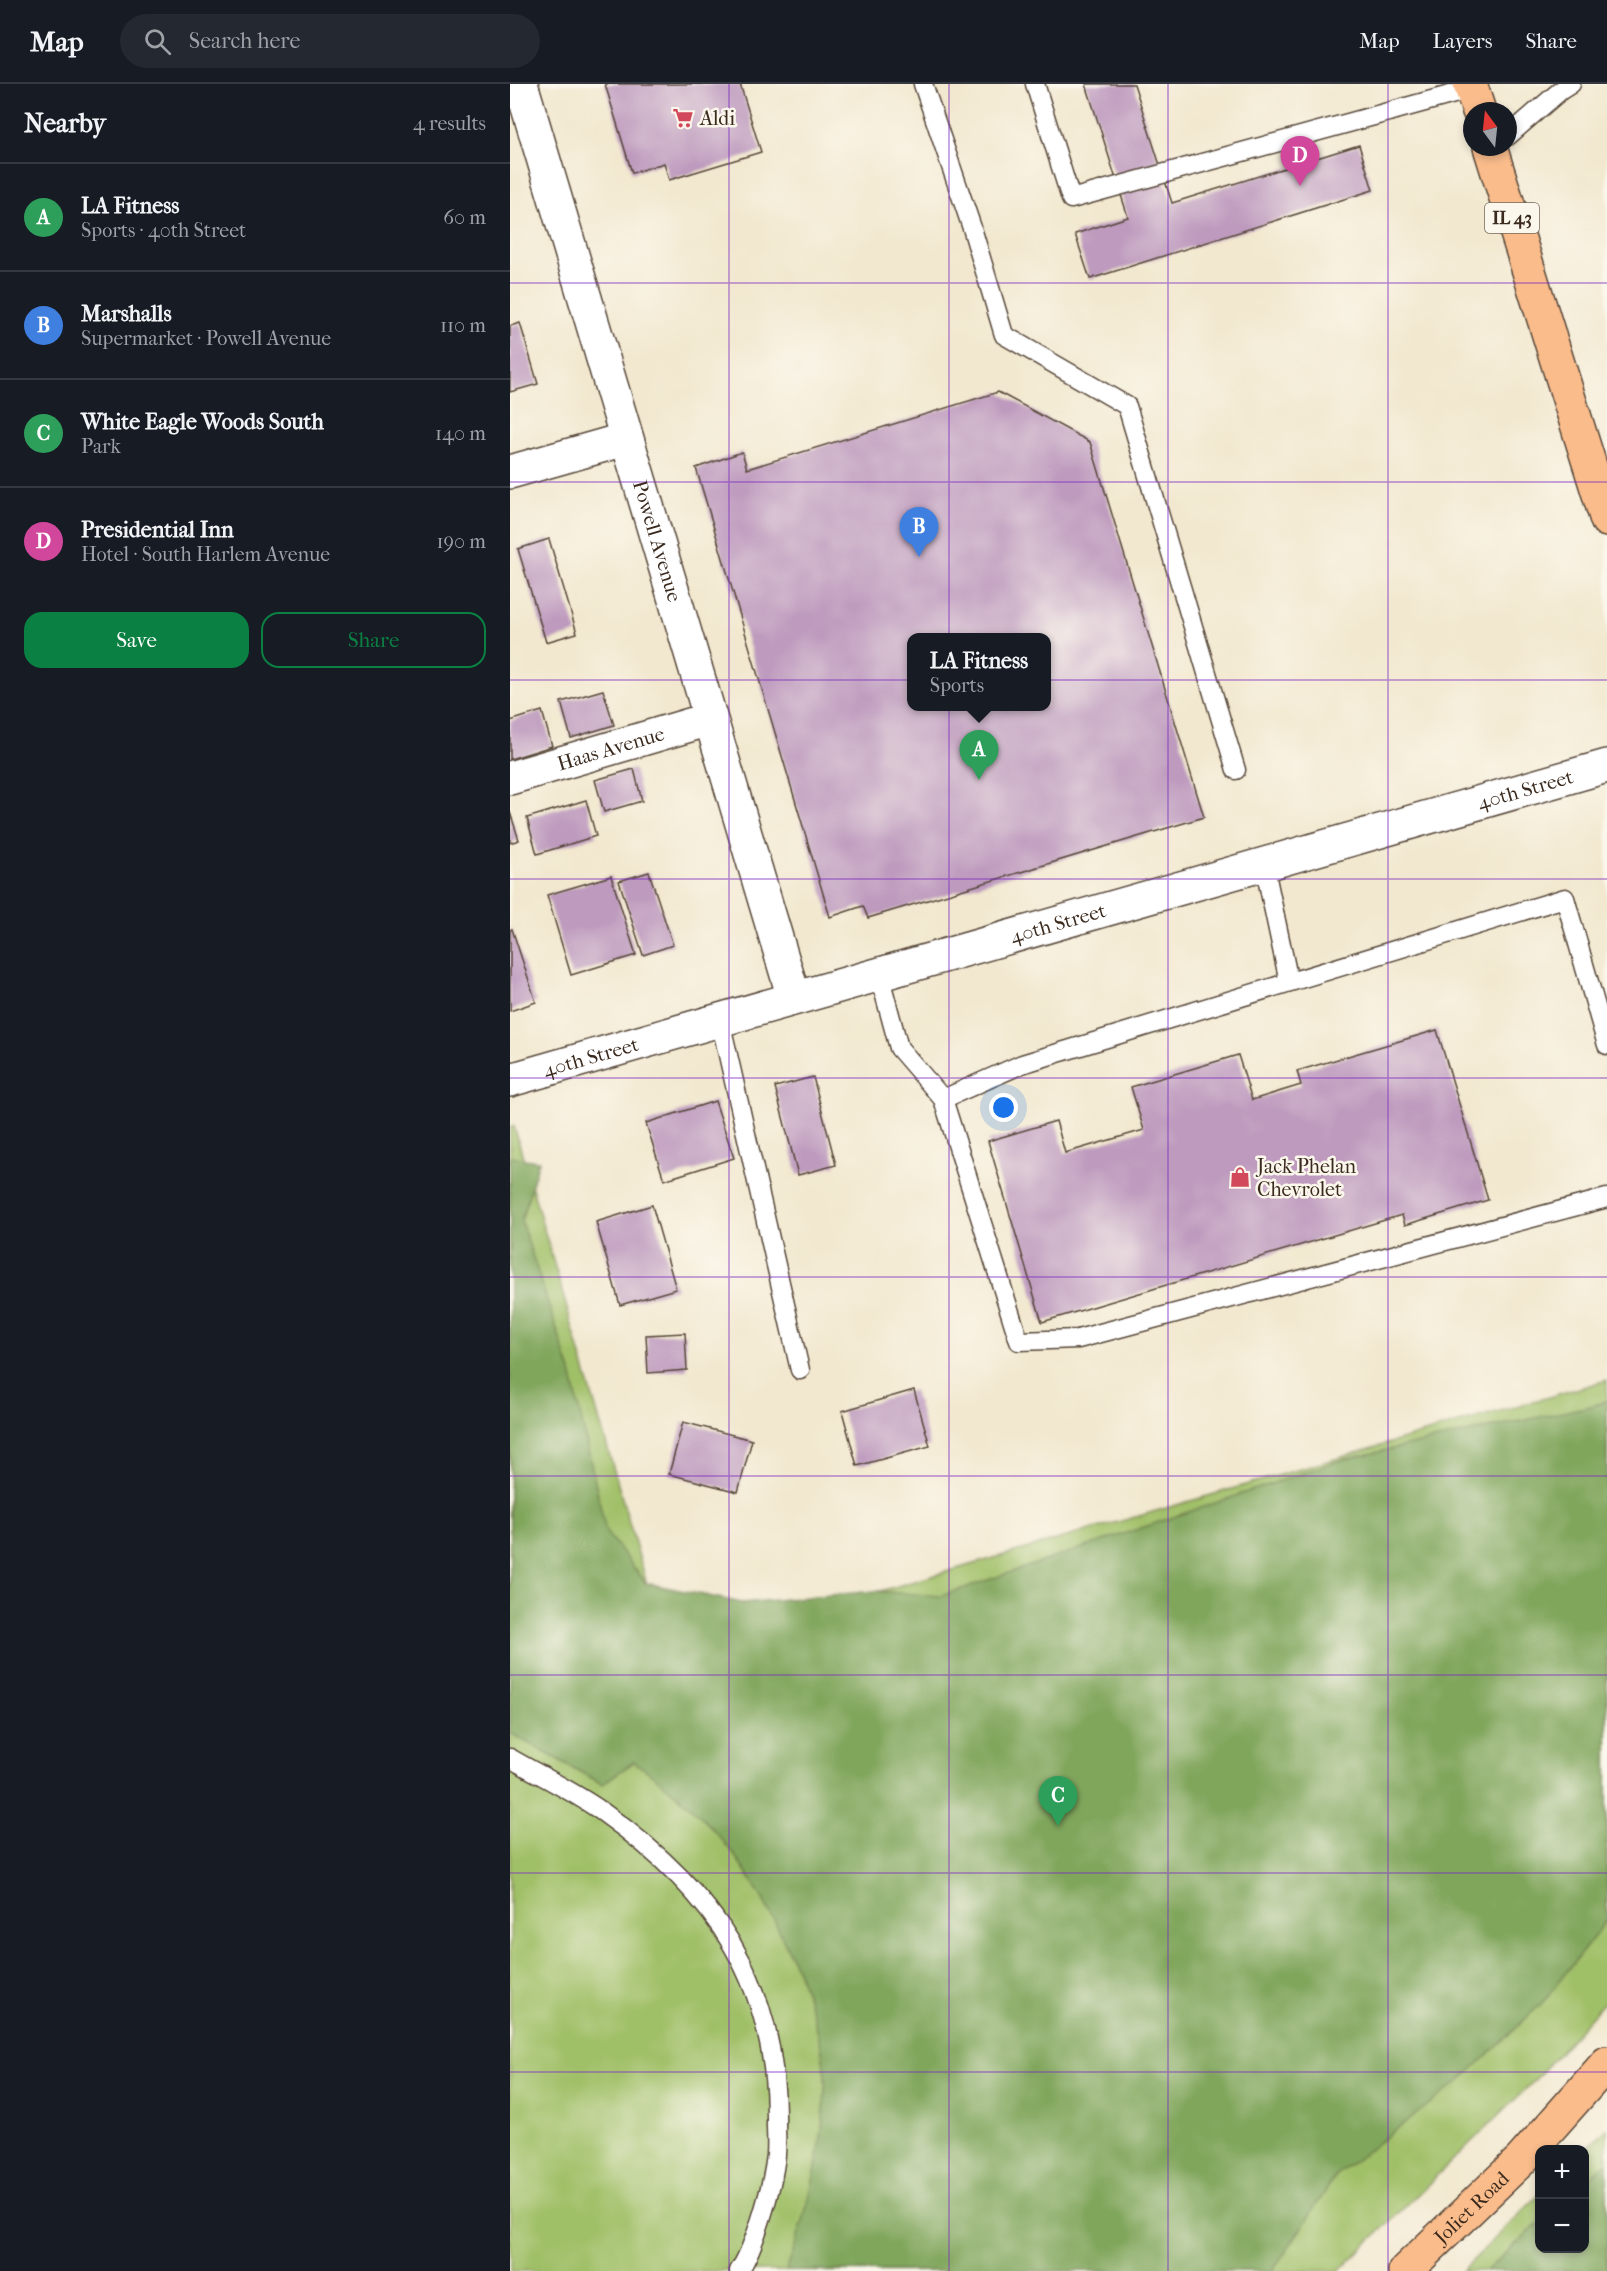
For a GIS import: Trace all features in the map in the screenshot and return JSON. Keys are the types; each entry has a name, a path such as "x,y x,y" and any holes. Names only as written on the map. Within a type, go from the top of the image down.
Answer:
{"main road":[{"name":"IL 43","path":"1499,156 1607,520"},
{"name":"Joliet Road","path":"1405,2271 1521,2160 1607,2063"}],"street":[{"name":"Powell Avenue","path":"521,84 795,998"},
{"path":"510,472 626,439"},
{"name":"Haas Avenue","path":"510,778 710,719"},
{"name":"40th Street","path":"510,1080 1607,766"}],"lane":[{"path":"922,84 972,228 1004,334 1127,406 1236,770"},
{"path":"1035,84 1071,199 1474,95"},
{"path":"1517,127 1571,84"},
{"path":"1264,864 1289,982"},
{"path":"943,1099 1022,1064 1565,898 1607,1045"},
{"path":"879,974 899,1048 943,1099 1018,1341 1078,1339 1607,1198"},
{"path":"720,1020 800,1370"},
{"path":"510,1758 602,1812 650,1848 691,1889 727,1933 754,1984 770,2039 777,2098 776,2155 763,2210 746,2261 739,2271"}],"green space":[{"path":"514,1126 667,1653 1607,1380 1607,1999 1532,2083 1339,2271 510,2271 510,1128"},
{"path":"510,1157 539,1161 521,1221 571,1372 606,1532 646,1583 742,1603 875,1591 941,1596 1341,1460 1595,1405 1607,1400 1607,1920 1543,2002 1461,2080 1336,2175 1273,2271 786,2271 813,2180 822,2133 825,2085 823,2058 816,2027 794,1962 779,1930 747,1873 721,1838 674,1792 648,1772 634,1762 602,1784 510,1733"},
{"path":"1607,2128 1607,2271 1462,2271 1535,2199 1535,2253 1589,2253 1589,2146"},
{"path":"1607,2162 1607,2271 1486,2271 1535,2227 1535,2253 1589,2253 1589,2178"}],"building":[{"name":"Aldi","path":"605,84 740,84 761,152 669,180 664,163 632,173"},
{"path":"1086,84 1134,84 1172,203 1359,145 1373,190 1090,279 1075,234 1128,217"},
{"path":"520,323 538,384 510,392 510,326"},
{"path":"998,392 1090,442 1204,817 868,918 863,906 830,917 696,468 742,452 747,469"},
{"path":"549,539 577,633 546,642 518,549"},
{"path":"603,690 614,725 571,738 561,702"},
{"path":"542,711 552,746 510,759 510,721"},
{"path":"634,769 642,801 604,812 595,780"},
{"path":"586,800 596,836 537,854 527,818"},
{"path":"510,812 519,840 510,843"},
{"path":"649,872 673,945 643,955 619,881"},
{"path":"611,876 636,955 571,975 547,895"},
{"path":"512,929 536,1002 510,1011 510,930"},
{"name":"Jack Phelan Chevrolet","path":"1437,1030 1488,1200 1405,1225 1402,1215 1042,1322 988,1141 1056,1121 1065,1153 1144,1130 1131,1087 1238,1055 1252,1100 1301,1085 1297,1071"},
{"path":"813,1077 836,1165 798,1175 775,1087"},
{"path":"715,1101 734,1158 664,1180 646,1123"},
{"path":"652,1205 676,1289 620,1305 596,1222"},
{"path":"685,1333 687,1370 648,1373 646,1335"},
{"path":"914,1390 930,1446 857,1466 842,1411"},
{"path":"683,1422 752,1440 738,1492 669,1474"}],"place":[{"name":"Aldi","path":"683,118"},
{"name":"Presidential Inn","path":"1300,186"},
{"name":"Marshalls","path":"919,557"},
{"name":"LA Fitness","path":"979,780"},
{"name":"Jack Phelan Chevrolet","path":"1240,1177"},
{"name":"White Eagle Woods South","path":"1058,1826"}]}
